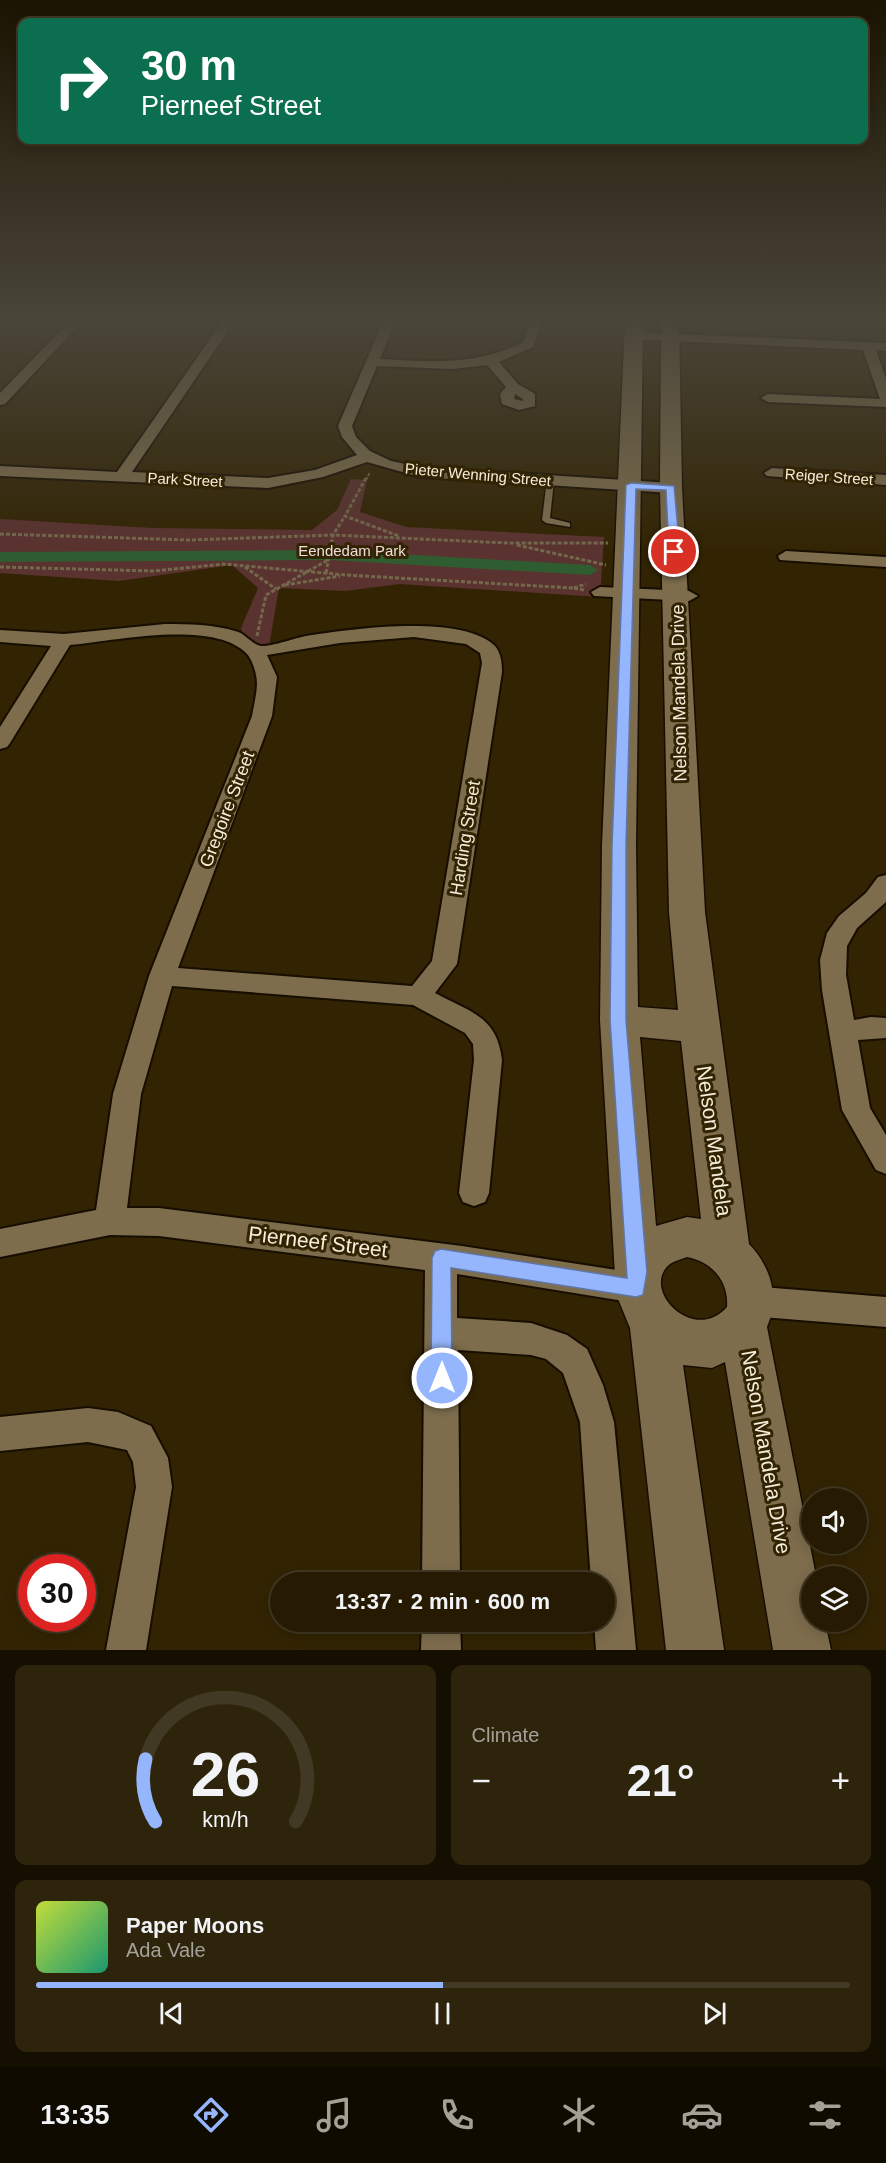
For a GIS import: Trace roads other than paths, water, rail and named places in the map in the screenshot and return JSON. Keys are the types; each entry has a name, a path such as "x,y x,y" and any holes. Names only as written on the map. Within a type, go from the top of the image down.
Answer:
{"street":[{"path":"121,477 175,399"},
{"path":"356,399 345,426 347,435 370,458"},
{"path":"632,399 631,485 621,574 627,631 619,845 618,1020 642,1294 694,1650"},
{"name":"Nelson Mandela Drive","path":"671,399 671,488 683,596 678,634 687,912 699,1027"},
{"path":"792,399 886,403"},
{"name":"Park Street","path":"0,471 268,483 318,474 370,458"},
{"name":"Pieter Wenning Street","path":"370,458 420,472 671,488"},
{"name":"Reiger Street","path":"772,473 886,480"},
{"path":"786,556 886,562"},
{"path":"621,574 683,596"},
{"path":"0,636 64,640 173,628 200,628 229,634 258,652"},
{"path":"627,631 678,634"},
{"name":"Harding Street","path":"258,652 307,640 410,632 454,636 475,641 487,648 492,659 492,672 444,964 418,996"},
{"path":"0,743 64,640"},
{"name":"Gregoire Street","path":"110,1221 127,1094 162,976 268,696 269,678 258,652"},
{"path":"886,883 882,892 846,924 831,956 856,1110 886,1161"},
{"path":"162,976 418,996 474,1026 486,1041 488,1060 474,1193"},
{"path":"618,1020 699,1027"},
{"name":"Nelson Mandela","path":"699,1027 729,1254"},
{"path":"843,1033 871,1027 886,1029"},
{"name":"Pierneef Street","path":"0,1243 110,1221 159,1222 441,1258 642,1294"},
{"path":"687,1237 704,1240 729,1254 746,1274 751,1291 747,1313 730,1338 711,1344 690,1344 670,1336 642,1294 644,1257 655,1246 670,1239 687,1237"},
{"path":"441,1258 441,1572"},
{"path":"747,1313 886,1312"},
{"name":"Nelson Mandela Drive","path":"747,1313 802,1650"},
{"path":"442,1333 531,1339 555,1346 575,1360 586,1385 597,1422 616,1650"},
{"path":"0,1434 87,1425 118,1429 139,1438 150,1458 154,1487 126,1650"},
{"path":"441,1632 441,1650"}],"lane":[{"path":"550,481 546,520 567,525"}],"waterway":[{"path":"0,557 329,555 590,570"}],"park label":[{"name":"Eendedam Park","path":"352,551"}]}
